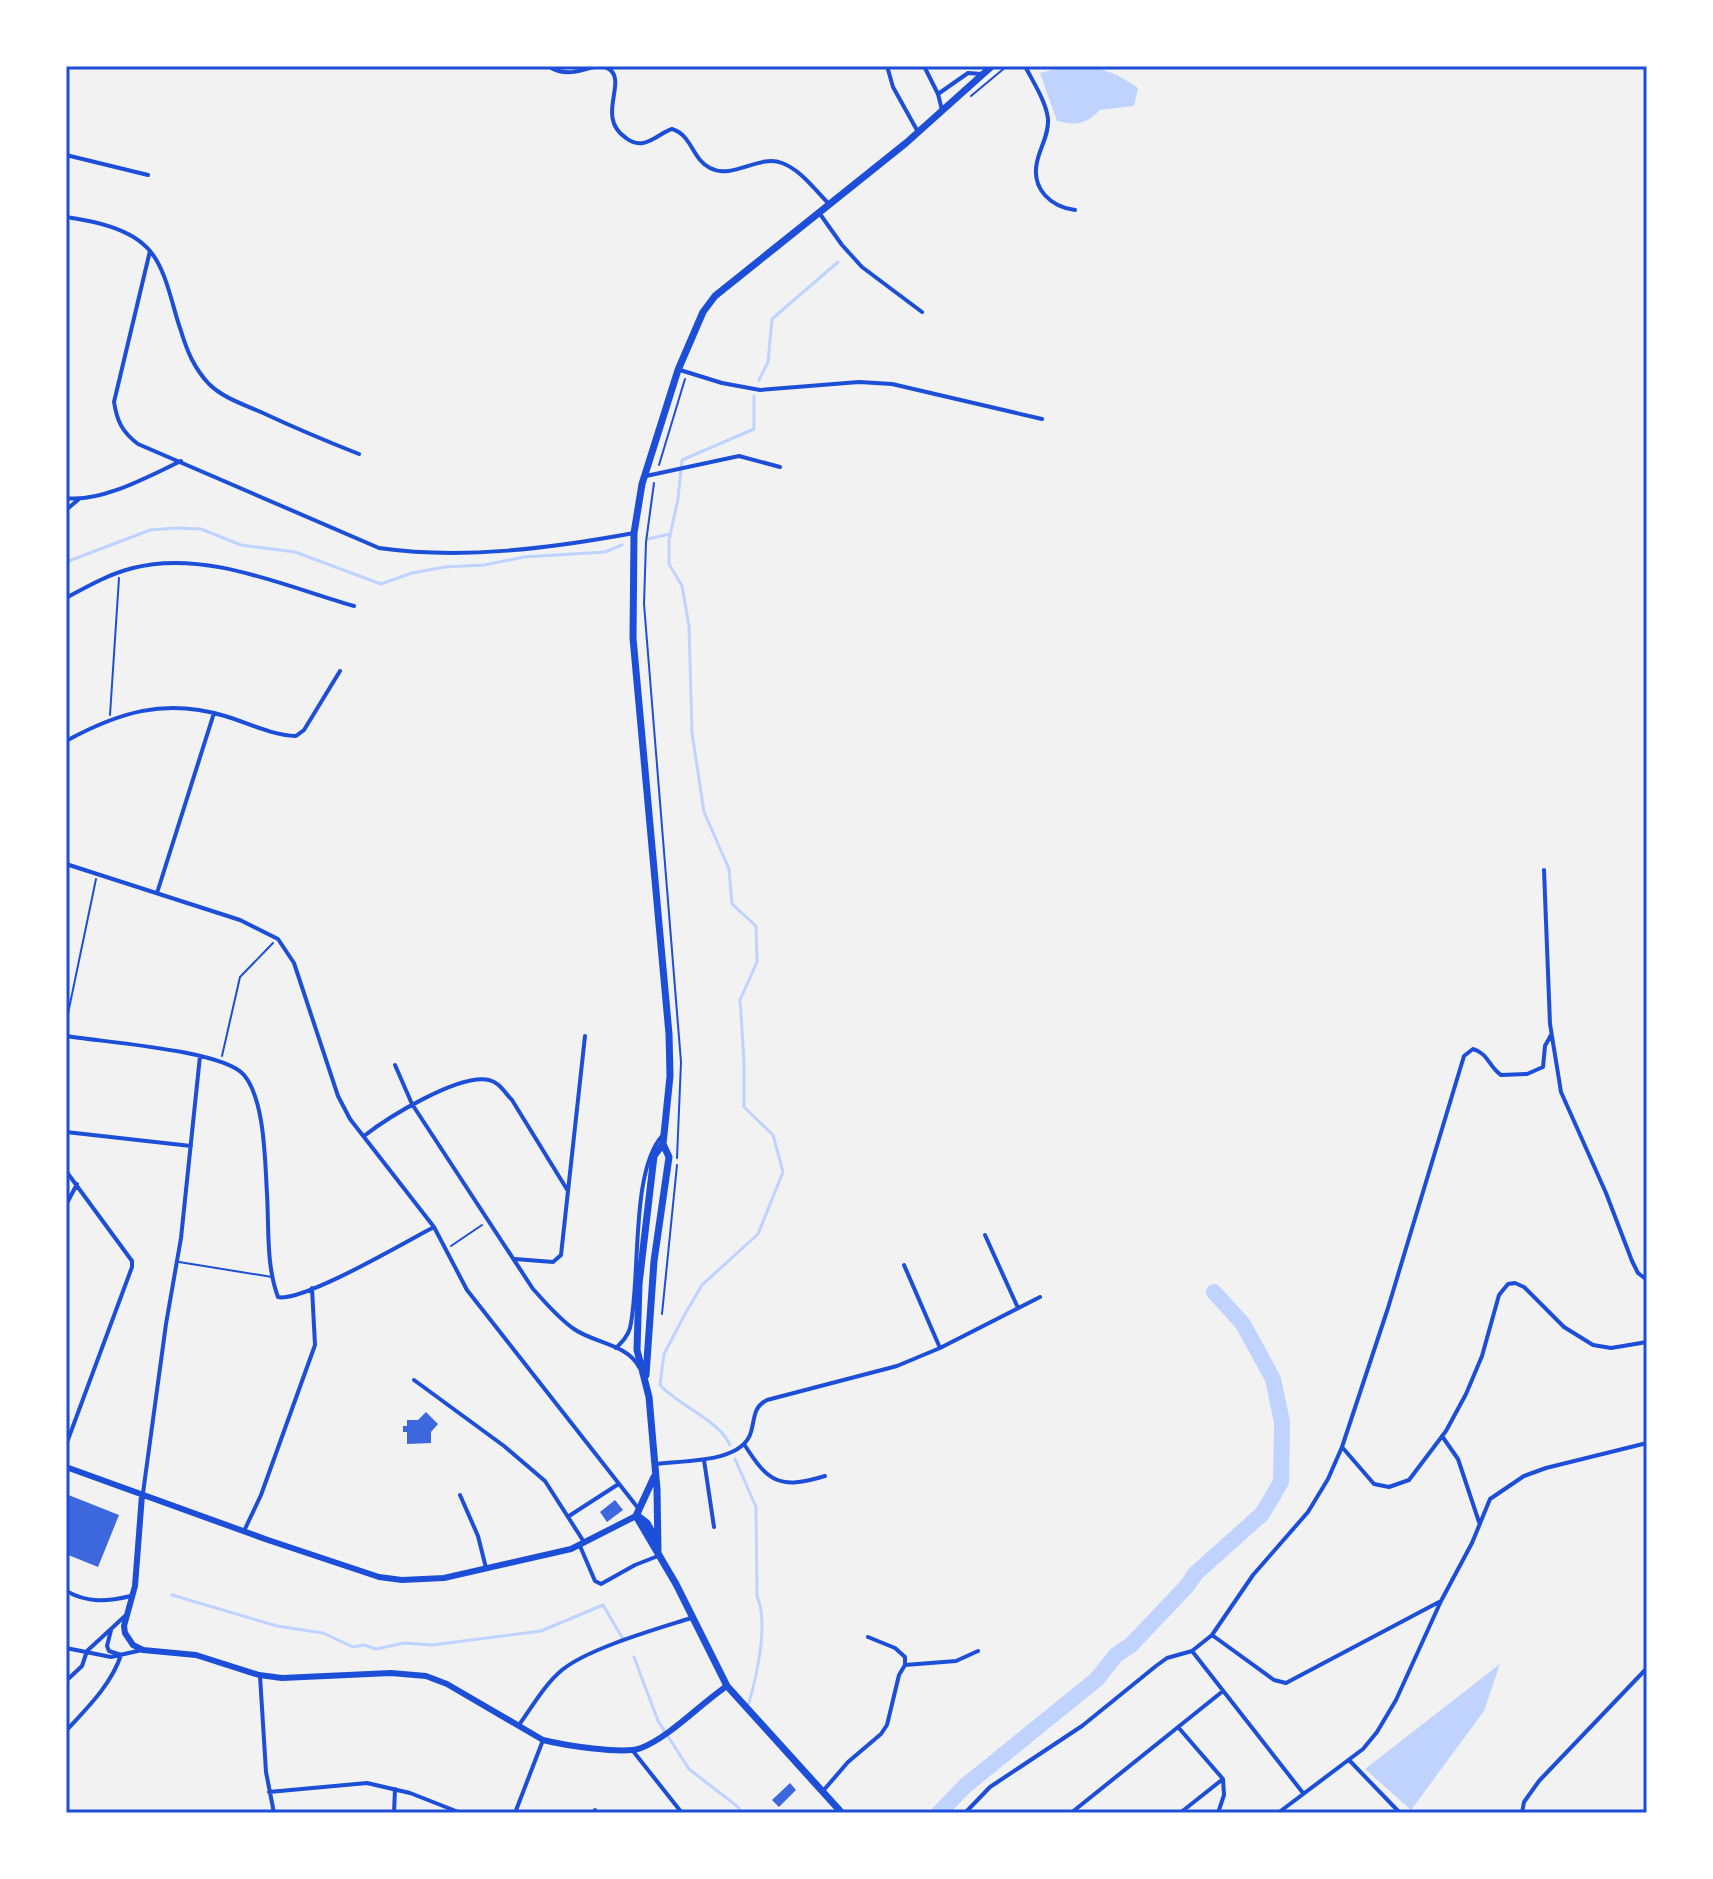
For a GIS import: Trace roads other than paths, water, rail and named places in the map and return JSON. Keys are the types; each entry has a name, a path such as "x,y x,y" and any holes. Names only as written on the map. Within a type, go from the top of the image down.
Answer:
{"main road":[{"path":"646,1380 654,1261 669,1157 663,1144 670,1076 669,1034 633,638 634,533 644,477 678,370 703,312 715,296 918,132 992,66"},
{"path":"659,1554 657,1489 646,1380 634,1327 654,1156 663,1144"},
{"path":"634,1327 644,1328 649,1334"},
{"path":"637,1350 650,1345"},
{"path":"66,1467 379,1577 402,1580 444,1578 583,1545 638,1513 654,1475"},
{"path":"142,1495 133,1595 125,1615 125,1633 133,1645 143,1650 185,1652 259,1675 282,1678 416,1674 447,1684 543,1740 633,1751 660,1737 727,1686"},
{"path":"638,1513 657,1542"},
{"path":"638,1513 727,1686 842,1813"}],"street":[{"path":"548,66 567,73 598,67 610,70 615,83 612,122 618,132 633,142 646,143 672,129 686,137 700,160 715,170 727,171 766,161 781,162 800,175 829,204"},
{"path":"884,66 918,132"},
{"path":"924,66 938,94 942,111"},
{"path":"1025,66 1043,102 1048,124 1037,161 1038,183 1052,204 1075,210"},
{"path":"938,94 968,73 984,75"},
{"path":"66,155 148,175"},
{"path":"818,212 862,267 922,312"},
{"path":"66,217 122,232 150,251 162,276 188,354 198,372 213,388 359,454"},
{"path":"150,251 114,402 116,418 125,434 138,444 379,548 408,552 468,552 560,545 634,533"},
{"path":"678,370 760,390 859,382 892,384 1042,419"},
{"path":"644,477 739,456 780,467"},
{"path":"66,498 97,496 181,461"},
{"path":"66,510 79,499"},
{"path":"66,598 119,572 160,564 232,569 354,606"},
{"path":"66,741 109,720 170,706 214,713 274,733 296,736 304,730 340,671"},
{"path":"157,893 214,713"},
{"path":"66,864 240,920 278,939 287,949 303,985 338,1096 350,1119 434,1227 467,1290 638,1513"},
{"path":"1544,870 1555,1067 1565,1102 1606,1193 1632,1261 1638,1273 1647,1280"},
{"path":"965,1813 990,1787 1082,1726 1167,1658 1192,1651 1212,1635 1253,1575 1308,1512 1328,1479 1342,1447 1388,1308 1464,1056 1473,1049 1477,1050 1484,1053 1501,1075 1527,1074 1543,1067 1545,1046 1551,1035"},
{"path":"66,1036 200,1056 241,1071 254,1095 263,1148 273,1277 278,1297 291,1297 312,1288 434,1227"},
{"path":"513,1259 558,1260 563,1248 585,1036"},
{"path":"142,1495 176,1262 200,1056"},
{"path":"395,1065 412,1104 533,1289 554,1313 587,1337 627,1352 646,1380"},
{"path":"364,1136 412,1104 467,1082 480,1079 496,1083 512,1100 568,1191"},
{"path":"66,1132 191,1146"},
{"path":"616,1348 634,1327 637,1244 647,1172 652,1149 664,1134"},
{"path":"66,1171 132,1261 66,1445"},
{"path":"66,1205 77,1184"},
{"path":"985,1235 1018,1308"},
{"path":"904,1265 940,1348"},
{"path":"1342,1447 1370,1480 1389,1487 1409,1480 1442,1436 1474,1377 1499,1295 1508,1284 1524,1287 1564,1327 1593,1345 1611,1348 1647,1342"},
{"path":"244,1531 261,1495 315,1345 312,1288"},
{"path":"655,1464 704,1460 731,1452 751,1435 756,1410 767,1400 882,1371 940,1348 1040,1297"},
{"path":"627,1352 637,1350"},
{"path":"414,1380 545,1481 569,1516 595,1581 599,1584 659,1554"},
{"path":"1442,1436 1458,1459 1479,1522"},
{"path":"1278,1813 1363,1749 1390,1711 1441,1601 1472,1543 1490,1499 1524,1476 1546,1468 1647,1443"},
{"path":"744,1444 760,1471 773,1479 792,1482 825,1476"},
{"path":"704,1460 714,1527"},
{"path":"569,1516 617,1485"},
{"path":"460,1495 478,1536 486,1569"},
{"path":"66,1591 96,1602 133,1595"},
{"path":"1212,1635 1274,1680 1286,1683 1441,1601"},
{"path":"66,1681 82,1666 87,1651 125,1615"},
{"path":"519,1725 561,1671 617,1643 693,1617"},
{"path":"111,1630 107,1646 109,1651 121,1655"},
{"path":"823,1791 848,1762 881,1734 891,1715 905,1657 900,1651 868,1637"},
{"path":"66,1648 111,1657 143,1650"},
{"path":"905,1665 956,1661 978,1651"},
{"path":"1192,1651 1303,1793"},
{"path":"66,1731 109,1681 121,1655"},
{"path":"1522,1813 1528,1795 1539,1781 1647,1668"},
{"path":"259,1675 269,1792 274,1813"},
{"path":"1071,1813 1223,1691"},
{"path":"1178,1727 1223,1779 1224,1795 1218,1813"},
{"path":"515,1813 543,1740"},
{"path":"633,1751 682,1813"},
{"path":"1349,1760 1400,1813"},
{"path":"1180,1813 1223,1779"},
{"path":"269,1792 367,1783 395,1789 461,1813"},
{"path":"394,1813 395,1789"}],"lane":[{"path":"176,1262 273,1277"}],"water":[{"path":"1068,66 1105,71 1129,82 1138,88 1134,106 1100,110 1081,123 1057,121 1040,73"},
{"path":"1500,1664 1484,1711 1411,1810 1365,1769"}],"waterway":[{"path":"759,380 768,362 772,319 838,262"},
{"path":"730,1445 718,1428 660,1385 664,1354 702,1285 758,1234 783,1172 773,1135 744,1107 740,1000 757,962 756,926 732,904 729,869 704,812 692,733 689,626 682,586 669,564 669,540 682,460 754,429 754,396"},
{"path":"66,562 150,530 201,529 241,545 295,552 381,584 412,573 445,567 484,565 524,557 605,552 622,545"},
{"path":"648,539 670,534"},
{"path":"939,1813 965,1786 1097,1679 1116,1655 1131,1645 1196,1573 1262,1514 1281,1482 1282,1422 1273,1379 1243,1324 1214,1292"},
{"path":"735,1459 756,1507 757,1596 762,1635 749,1703"},
{"path":"172,1595 277,1626 323,1633 353,1647 364,1645 376,1649 404,1643 432,1645 541,1631 603,1605 623,1639"},
{"path":"634,1657 658,1721 689,1769 742,1813"}]}
